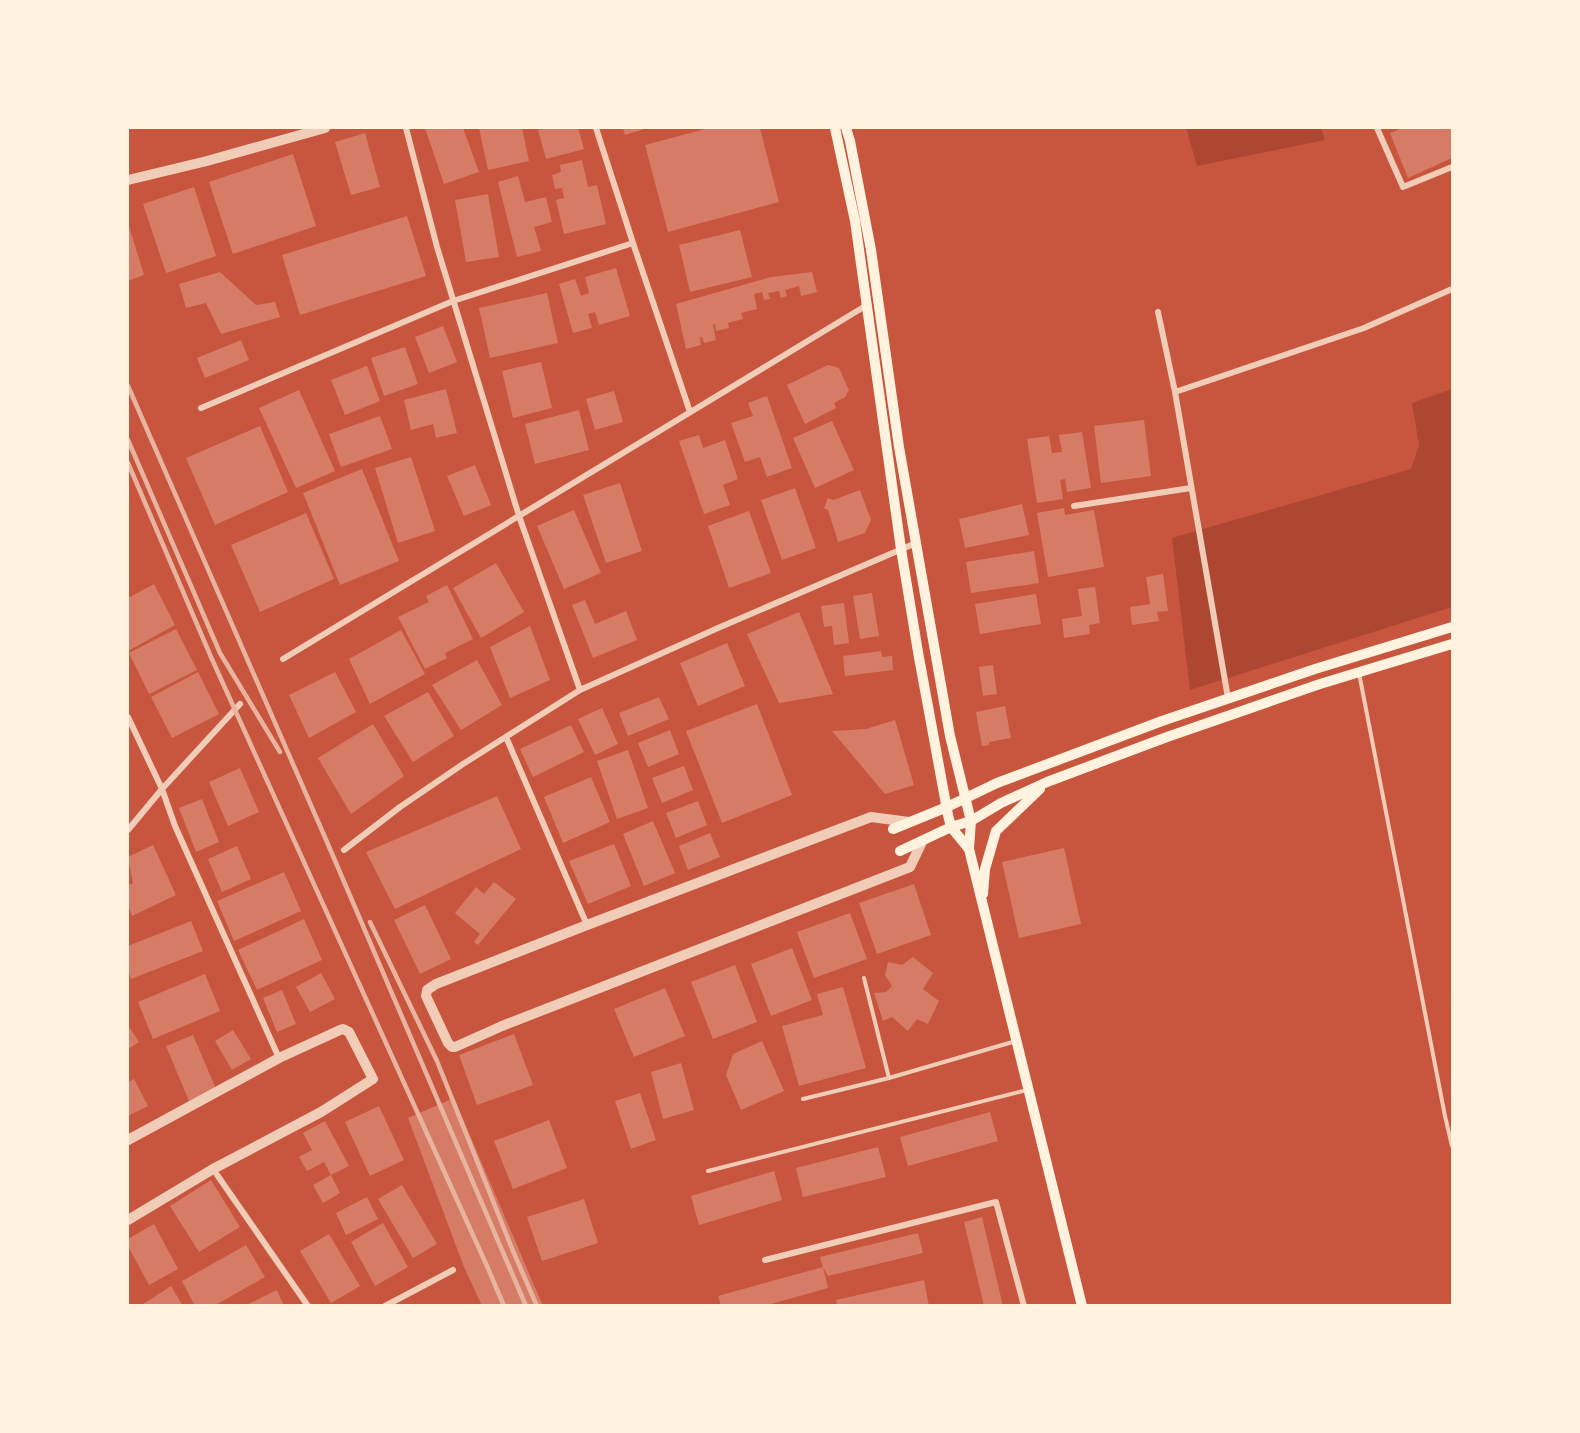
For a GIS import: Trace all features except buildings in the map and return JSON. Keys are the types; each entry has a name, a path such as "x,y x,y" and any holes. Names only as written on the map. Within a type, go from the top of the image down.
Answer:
{"main road":[{"path":"835,128 855,221 901,549 918,652 951,828 969,849"},
{"path":"846,128 871,250 899,447 950,736 971,820 969,849 1082,1305"},
{"path":"893,829 997,783 1162,721 1315,669 1452,627"},
{"path":"900,851 971,820 1047,782 1167,737 1452,644"},
{"path":"982,904 985,869 996,831 1047,782"}],"street":[{"path":"128,180 207,162 325,128"},
{"path":"406,128 437,247 519,516 580,690"},
{"path":"596,128 690,412"},
{"path":"1377,128 1403,187 1452,167"},
{"path":"201,408 453,301 633,243"},
{"path":"1174,392 1364,328 1452,290"},
{"path":"283,659 867,305"},
{"path":"1158,312 1228,698"},
{"path":"1074,506 1191,488"},
{"path":"344,850 400,807 463,764 580,690 916,543"},
{"path":"128,830 162,789 240,704"},
{"path":"128,717 162,789 175,825 279,1058"},
{"path":"506,737 587,925"},
{"path":"909,822 871,817 429,988 426,996 450,1046 455,1047 502,1026 910,867 922,842"},
{"path":"128,1140 279,1058 343,1029 349,1032 374,1079 321,1112 213,1169 128,1220"},
{"path":"213,1169 308,1305"},
{"path":"765,1260 996,1202 1024,1305"},
{"path":"385,1305 453,1270"}],"lane":[{"path":"1358,673 1452,1146"},
{"path":"864,978 889,1078"},
{"path":"803,1099 889,1078 1017,1041"},
{"path":"708,1171 1028,1090"}],"shaded area":[{"path":"1186,128 1321,128 1325,140 1197,166"},
{"path":"1452,389 1452,607 1190,690 1172,538 1411,469 1419,445 1412,403"}],"railway":[{"path":"128,386 526,1306"},
{"path":"128,440 220,653 280,752"},
{"path":"128,463 211,657 504,1306"},
{"path":"370,922 437,1061 537,1306"}]}
